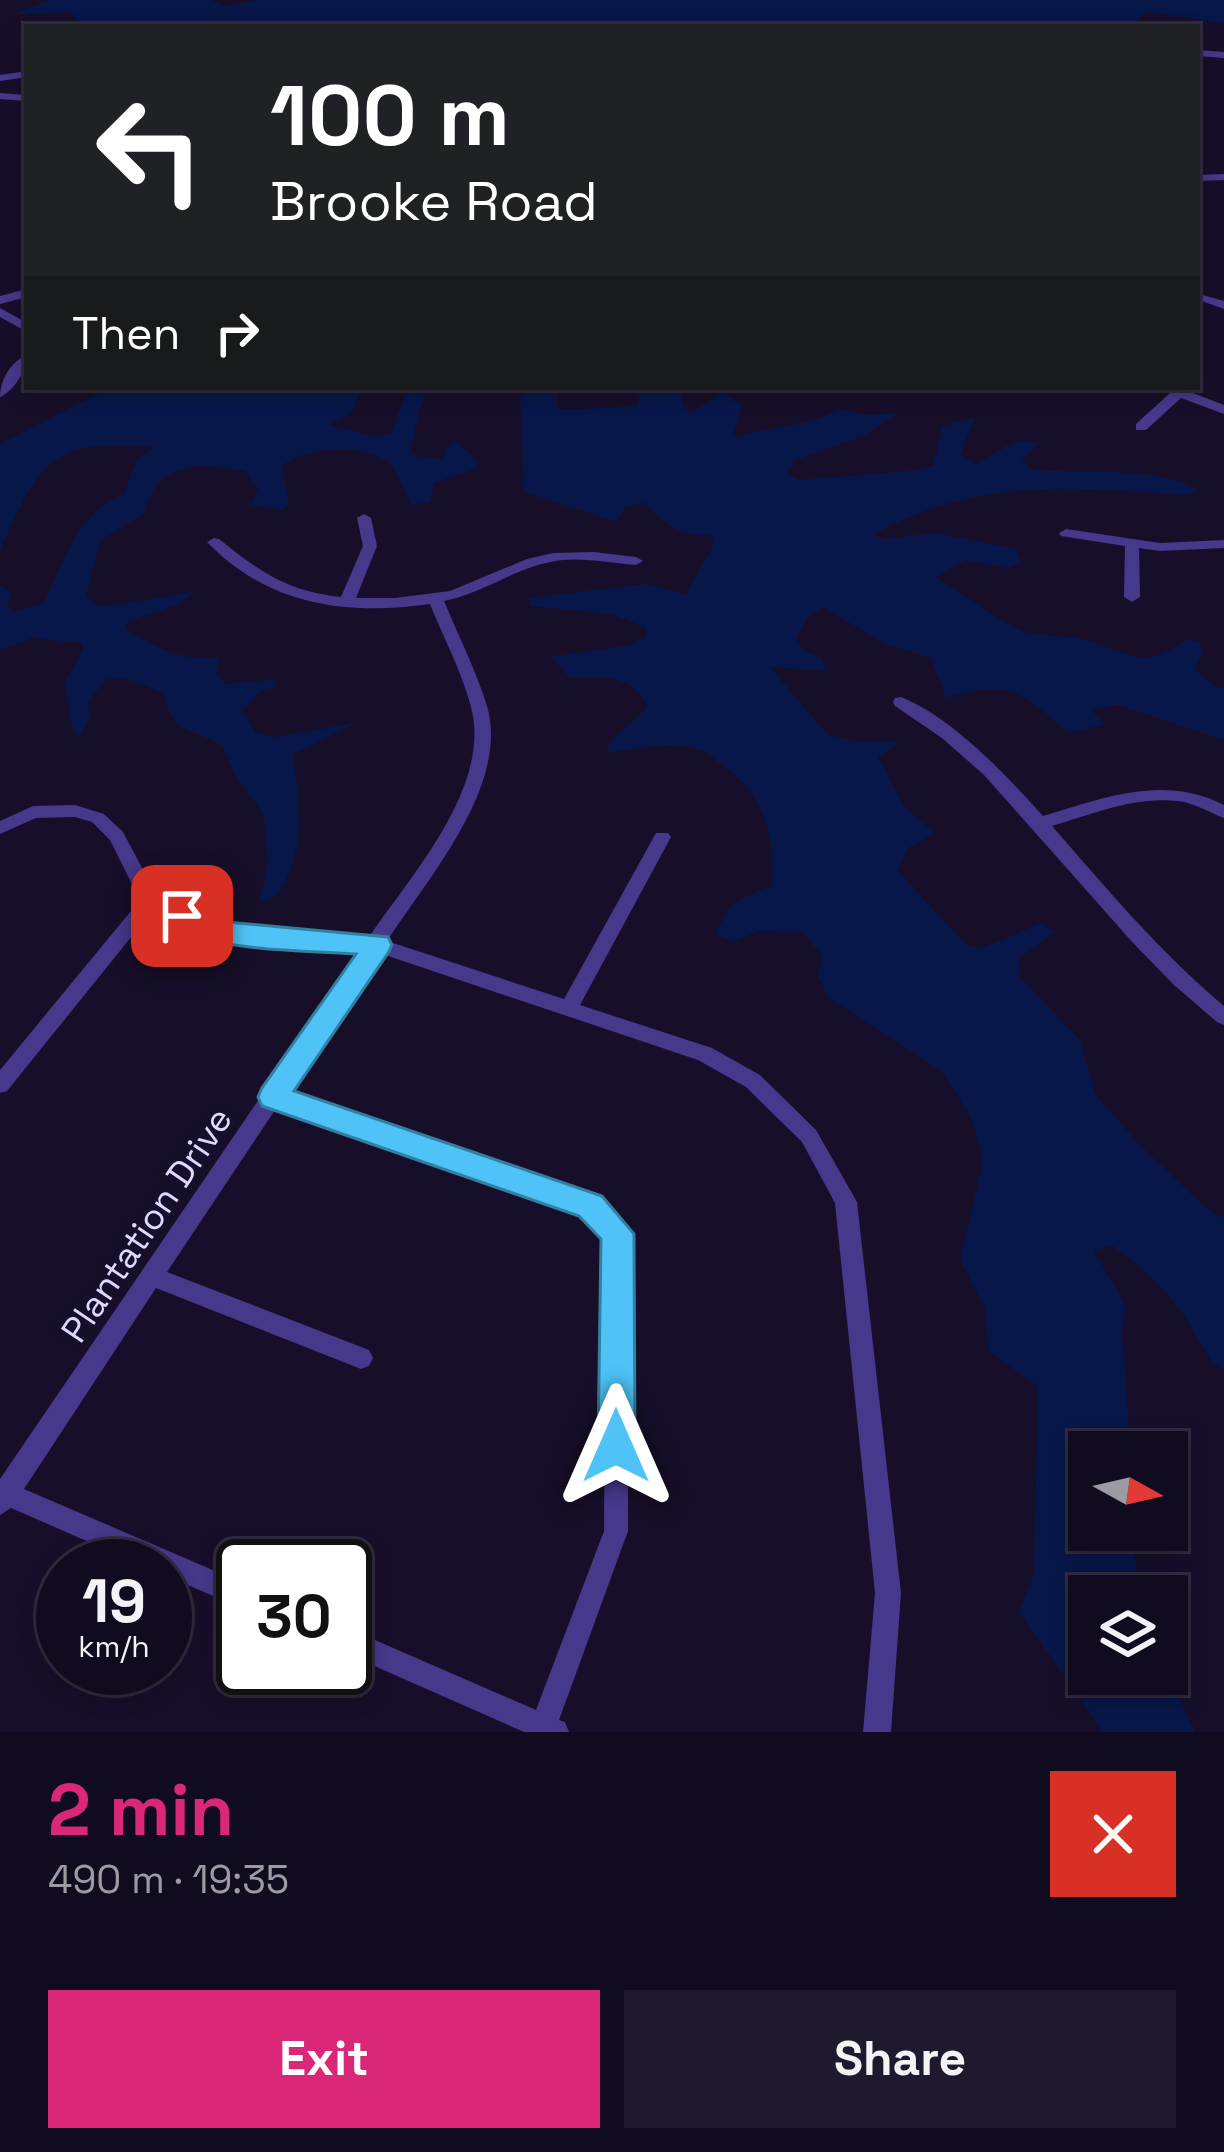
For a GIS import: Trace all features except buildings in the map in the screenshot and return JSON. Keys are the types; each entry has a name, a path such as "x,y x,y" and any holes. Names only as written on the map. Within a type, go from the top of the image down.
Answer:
{"street":[{"path":"1203,297 1224,305"},
{"path":"0,393 24,361"},
{"path":"1141,427 1172,390 1224,410"},
{"path":"346,603 370,546 364,518"},
{"path":"1066,533 1132,545 1224,544"},
{"path":"214,542 260,580 303,596 346,603 435,598 475,588 528,562 559,556 636,561"},
{"path":"1132,545 1132,597"},
{"name":"Plantation Drive","path":"2,1496 378,945 465,808 483,757 480,709 435,598"},
{"path":"901,702 984,762 1139,942 1224,1017"},
{"path":"1040,824 1147,794 1182,794 1224,812"},
{"path":"0,828 33,812 75,811 98,818 117,836 150,902 213,932 378,945 705,1054 753,1081 809,1136 846,1202 888,1593 877,1732"},
{"path":"569,1008 662,837"},
{"path":"0,1085 150,902"},
{"path":"273,1097 590,1206 617,1234 616,1531 549,1729 372,1652"},
{"path":"152,1277 361,1358"},
{"path":"2,1496 216,1585"}],"shaded area":[{"path":"51,0 210,0 226,6 259,0 1224,0 1224,23 1150,12 1134,24 72,24 78,20 70,13 14,14"},
{"path":"111,390 361,390 352,412 330,425 375,436 391,433 407,390 428,390 411,451 419,457 443,459 448,445 456,441 478,462 475,469 434,483 430,502 411,505 392,467 379,457 350,450 318,451 282,467 289,503 283,510 251,505 258,488 245,471 182,468 159,483 144,514 101,540 86,595 99,607 194,592 180,604 128,621 125,628 170,652 220,657 216,673 225,684 277,679 276,687 263,690 242,711 256,733 274,737 357,723 293,754 299,812 296,851 282,887 269,902 260,900 268,861 264,815 234,773 223,746 178,724 164,694 122,679 107,679 88,701 89,718 80,736 73,732 65,682 84,649 82,643 32,638 0,650 0,586 10,592 7,606 15,611 44,603 84,525 124,494 137,460 155,447 93,447 54,461 27,495 0,550 0,444"},
{"path":"525,390 558,390 557,408 568,410 637,406 640,397 632,390 680,390 682,405 691,413 724,391 742,405 733,434 740,437 814,420 838,409 868,415 898,413 863,436 796,460 786,474 800,480 920,470 934,465 942,426 975,418 960,455 977,464 1015,441 1041,442 1022,459 1030,469 1142,474 1199,491 1185,495 1064,489 988,495 913,516 874,534 883,539 934,533 1016,549 1022,562 1008,568 965,560 936,577 1022,631 1087,640 1143,658 1189,639 1200,642 1202,653 1195,670 1217,688 1224,688 1224,740 1118,705 1091,710 1106,724 1068,733 1013,693 984,690 946,698 931,658 885,644 823,607 808,616 796,639 806,652 822,658 826,671 770,667 827,734 857,742 899,742 878,758 905,807 934,833 908,848 898,871 966,945 983,948 1041,923 1054,932 1019,958 1020,977 1080,1040 1096,1095 1139,1144 1208,1210 1224,1218 1224,1370 1206,1352 1175,1304 1141,1268 1111,1245 1094,1251 1125,1304 1122,1333 1129,1431 1068,1431 1068,1551 1134,1551 1137,1575 1068,1575 1068,1682 1019,1611 1034,1574 1038,1386 989,1352 985,1309 960,1259 983,1162 973,1121 943,1072 829,998 818,977 822,955 802,932 759,931 735,941 716,935 736,903 772,886 769,833 758,803 737,777 699,749 665,745 606,753 610,742 648,707 625,683 570,678 551,657 631,645 647,636 645,627 611,614 530,606 529,598 646,584 686,594 713,546 712,535 675,528 645,503 626,506 617,522 524,492 520,396"},
{"path":"1077,1695 1178,1695 1195,1732 1103,1732"}],"route":[{"path":"182,916 213,932 378,945 273,1097 590,1206 617,1234 616,1446"}]}
